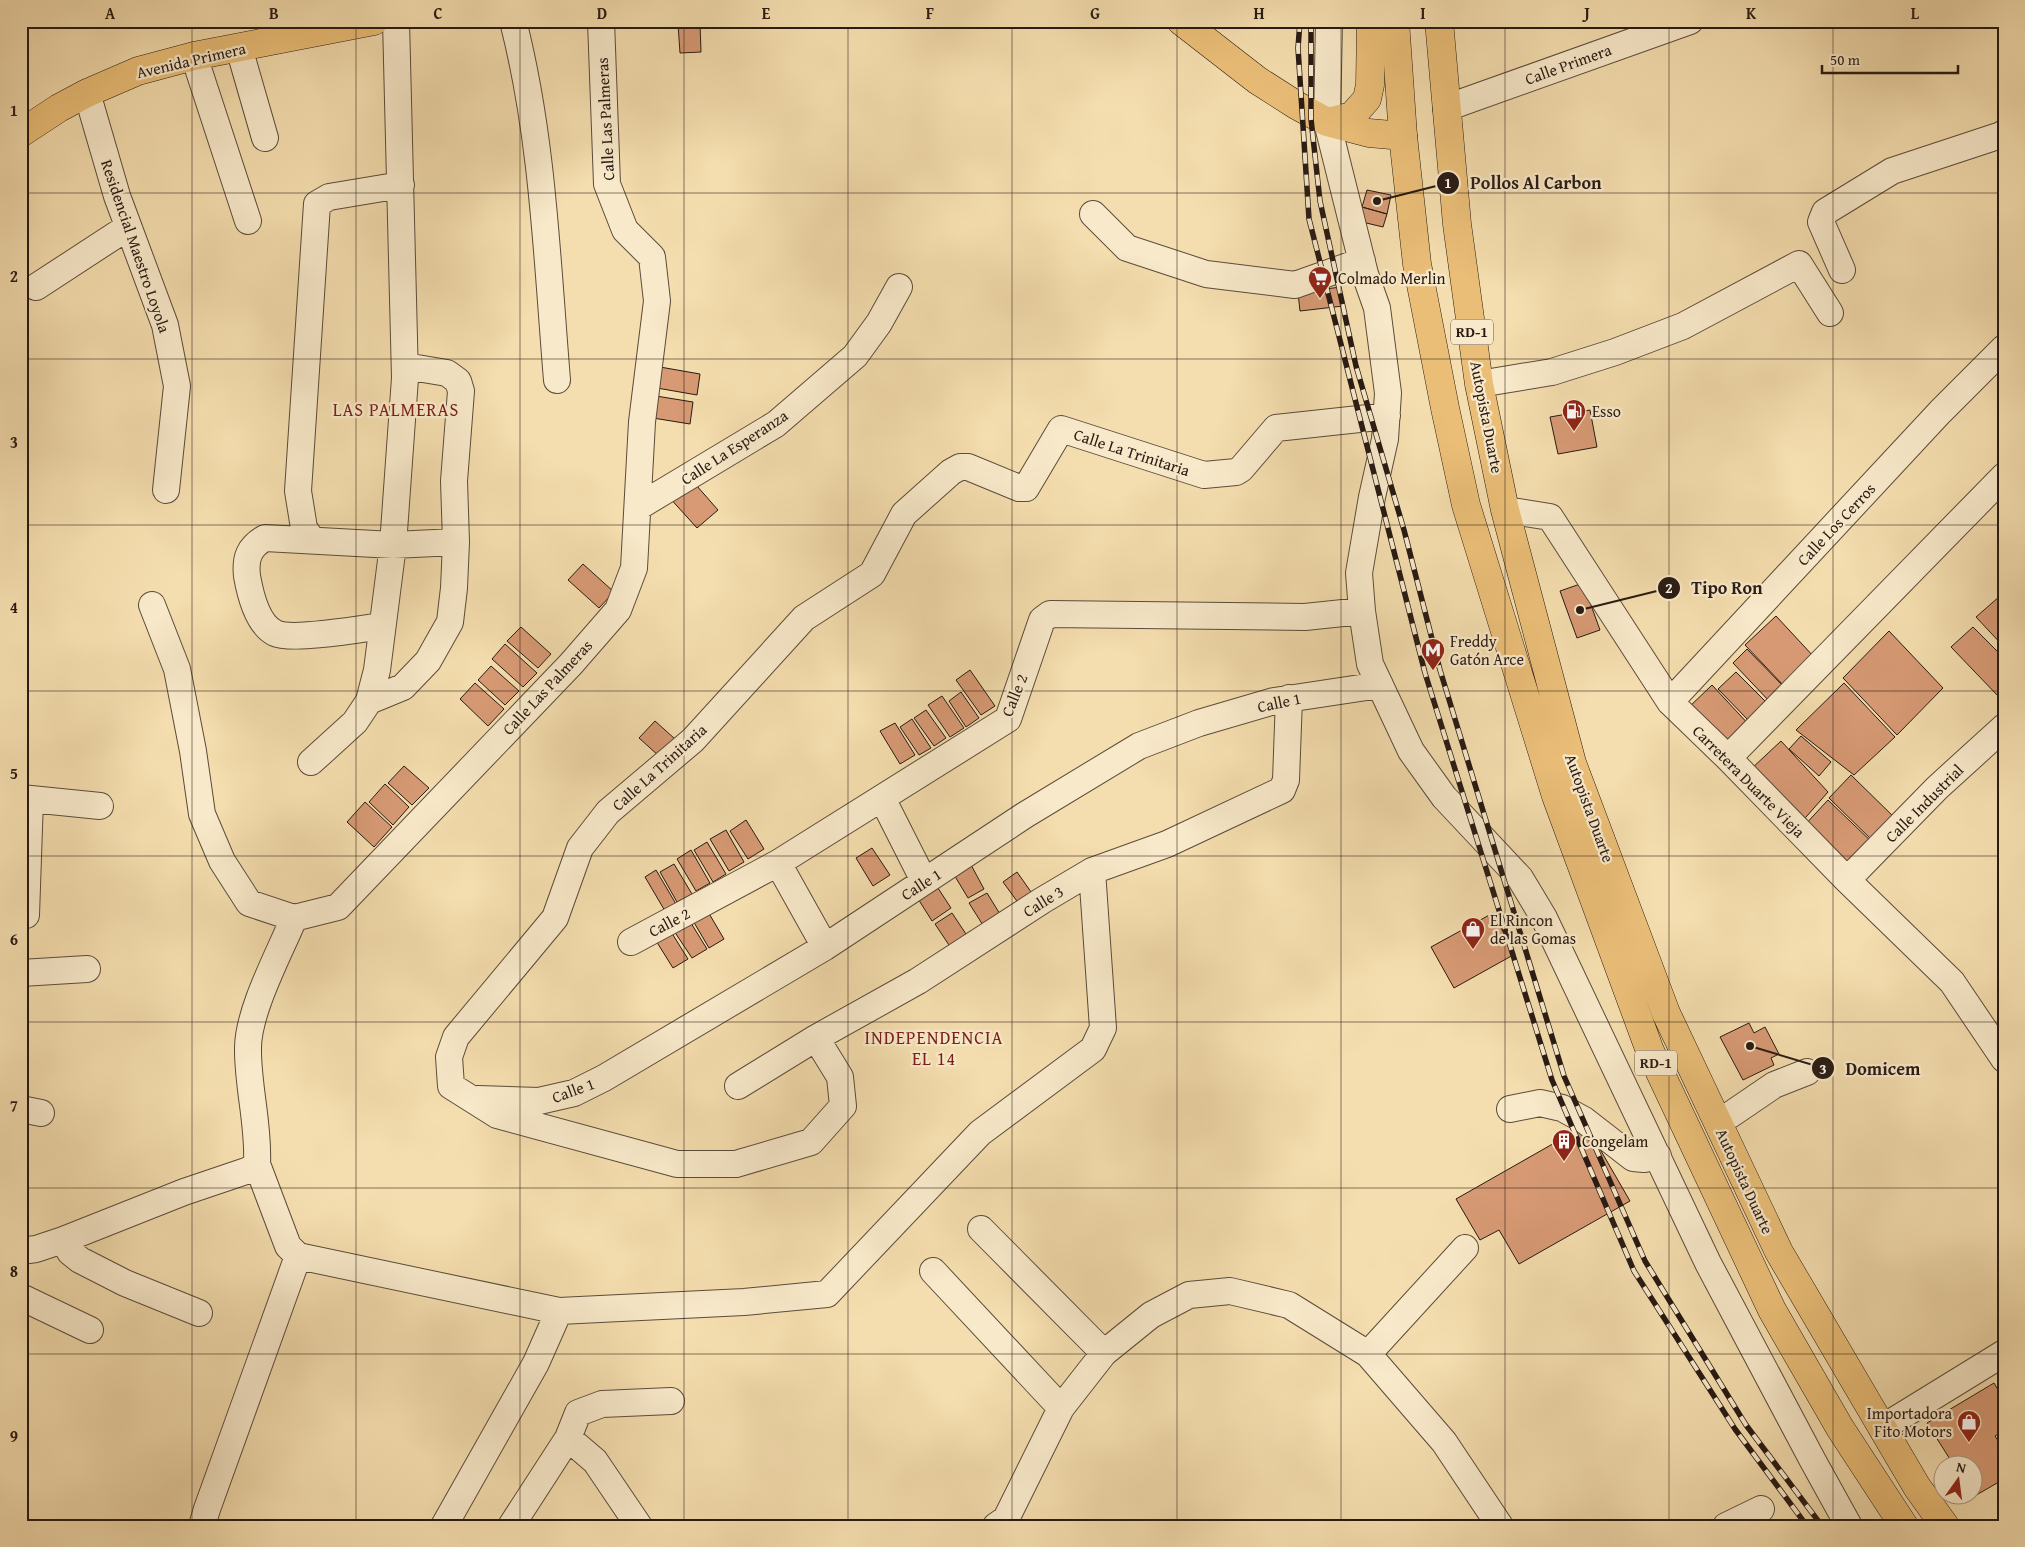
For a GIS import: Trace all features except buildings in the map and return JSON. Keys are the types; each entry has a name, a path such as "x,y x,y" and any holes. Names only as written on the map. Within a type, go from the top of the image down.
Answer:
{"main road":[{"name":"Avenida Primera","path":"21,133 59,108 87,93 138,71 194,56 374,21"},
{"path":"1181,21 1257,80 1327,122 1369,133 1403,136"},
{"path":"1327,122 1352,116 1367,99 1370,84 1371,21"},
{"name":"Autopista Duarte","path":"1395,21 1403,136 1417,264 1466,505 1556,796 1650,1051 1768,1302 1840,1428 1904,1526"},
{"name":"Autopista Duarte","path":"1438,21 1457,224 1479,384 1505,510 1572,763 1666,1013 1779,1252 1882,1428 1944,1526"}],"street":[{"path":"311,762 356,722 369,701 377,670 393,545 405,366 396,21"},
{"path":"513,21 521,52 540,158 557,380"},
{"name":"Calle Las Palmeras","path":"294,918 338,907 570,664 618,610 634,568 642,422 657,301 652,257 625,230 607,184 601,21"},
{"path":"1329,21 1327,122 1362,261 1377,308 1388,392 1385,439 1372,497 1359,573 1362,611 1370,664 1411,751 1444,797 1520,878 1544,918 1708,1263 1849,1526"},
{"name":"Calle Primera","path":"1446,108 1690,21"},
{"path":"239,48 265,138"},
{"path":"194,56 248,221"},
{"name":"Residencial Maestro Loyola","path":"87,93 117,196 166,325 177,386 166,490"},
{"path":"1842,270 1821,222 1824,212 1892,171 2004,133"},
{"path":"312,540 304,528 298,491 316,204 328,197 401,185"},
{"path":"1094,214 1127,248 1206,274 1295,284 1362,261"},
{"path":"36,287 128,227"},
{"path":"1479,384 1552,372 1616,352 1682,326 1799,264 1830,243"},
{"path":"1799,264 1830,314"},
{"name":"Calle La Esperanza","path":"638,507 776,424 855,356 879,323 899,287"},
{"name":"Calle Los Cerros","path":"1670,702 1940,412 2004,348"},
{"path":"369,701 403,687 428,661 450,622 454,588 456,542 454,481 461,391 458,381 447,374 405,366"},
{"name":"Calle La Trinitaria","path":"816,1038 840,1078 843,1106 811,1142 736,1164 677,1164 497,1114 451,1086 449,1057 456,1037 555,918 580,848 608,812 693,740 804,618 872,574 904,514 951,472 960,467 968,467 1019,488 1026,488 1061,429 1204,475 1236,472 1241,469 1276,428 1387,416"},
{"path":"1728,758 2004,476"},
{"name":"Carretera Duarte Vieja","path":"1505,510 1550,517 1670,702 1728,758 1847,880 1952,982 2004,1059"},
{"path":"382,626 286,636 274,633 264,622 250,598 245,563 254,544 265,538 393,545 456,542"},
{"path":"152,605 178,669 202,814 222,861 249,903 294,918 254,1014 249,1033 248,1051 258,1152 288,1246 291,1252 298,1256 559,1311 744,1302 827,1294 980,1134 1093,1049 1103,1028 1092,871"},
{"name":"Calle 2","path":"631,942 778,863 1008,719 1042,620 1050,614 1305,616 1362,611"},
{"name":"Calle 1","path":"473,1099 539,1101 574,1093 604,1078 825,947 1025,815 1139,746 1199,722 1289,698 1380,685"},
{"name":"Calle 3","path":"738,1086 816,1038 918,981 1043,900 1092,871 1167,844 1282,790 1286,780 1289,698"},
{"name":"Calle Industrial","path":"1847,880 1937,788 2004,727"},
{"path":"882,798 924,881"},
{"path":"26,915 26,799 100,806"},
{"path":"778,863 825,947"},
{"path":"21,972 87,969"},
{"path":"1717,1121 1730,1115 1774,1084 1807,1072"},
{"path":"1510,1109 1540,1103 1562,1108 1584,1120 1633,1158 1644,1159 1658,1156"},
{"path":"21,1251 36,1249 63,1240 184,1192 249,1170 258,1152"},
{"path":"981,1229 1104,1352"},
{"path":"63,1240 70,1252 80,1260 125,1283 199,1313"},
{"path":"1368,1354 1465,1248"},
{"path":"202,1526 298,1256"},
{"path":"933,1271 1061,1408"},
{"path":"1005,1523 1061,1408 1104,1352 1151,1315 1189,1295 1230,1291 1289,1305 1368,1354 1444,1442 1500,1526"},
{"path":"21,1297 90,1330"},
{"path":"444,1526 536,1362 559,1311"},
{"path":"1882,1428 2004,1353"},
{"path":"511,1526 568,1438 578,1413 602,1404 671,1401"},
{"path":"568,1438 595,1461 639,1526"},
{"path":"1726,1526 1761,1509"}],"railway":[{"path":"1300,21 1298,48 1309,219 1425,673 1552,1080 1634,1271 1735,1429 1807,1526"},
{"path":"1311,21 1311,119 1320,201 1356,366 1404,530 1440,670 1564,1076 1645,1261 1746,1425 1822,1526"}],"place":[{"name":"Pollos Al Carbon","path":"1377,201"},
{"name":"Colmado Merlin","path":"1320,299"},
{"name":"Esso","path":"1574,432"},
{"name":"Tipo Ron","path":"1580,610"},
{"name":"Freddy Gatón Arce","path":"1433,671"},
{"name":"El Rincon de las Gomas","path":"1473,950"},
{"name":"Domicem","path":"1750,1046"},
{"name":"Congelam","path":"1564,1162"},
{"name":"Importadora Fito Motors","path":"1969,1443"}],"district":[{"name":"LAS PALMERAS","path":"396,410"},
{"name":"INDEPENDENCIA EL 14","path":"934,1048"}]}
